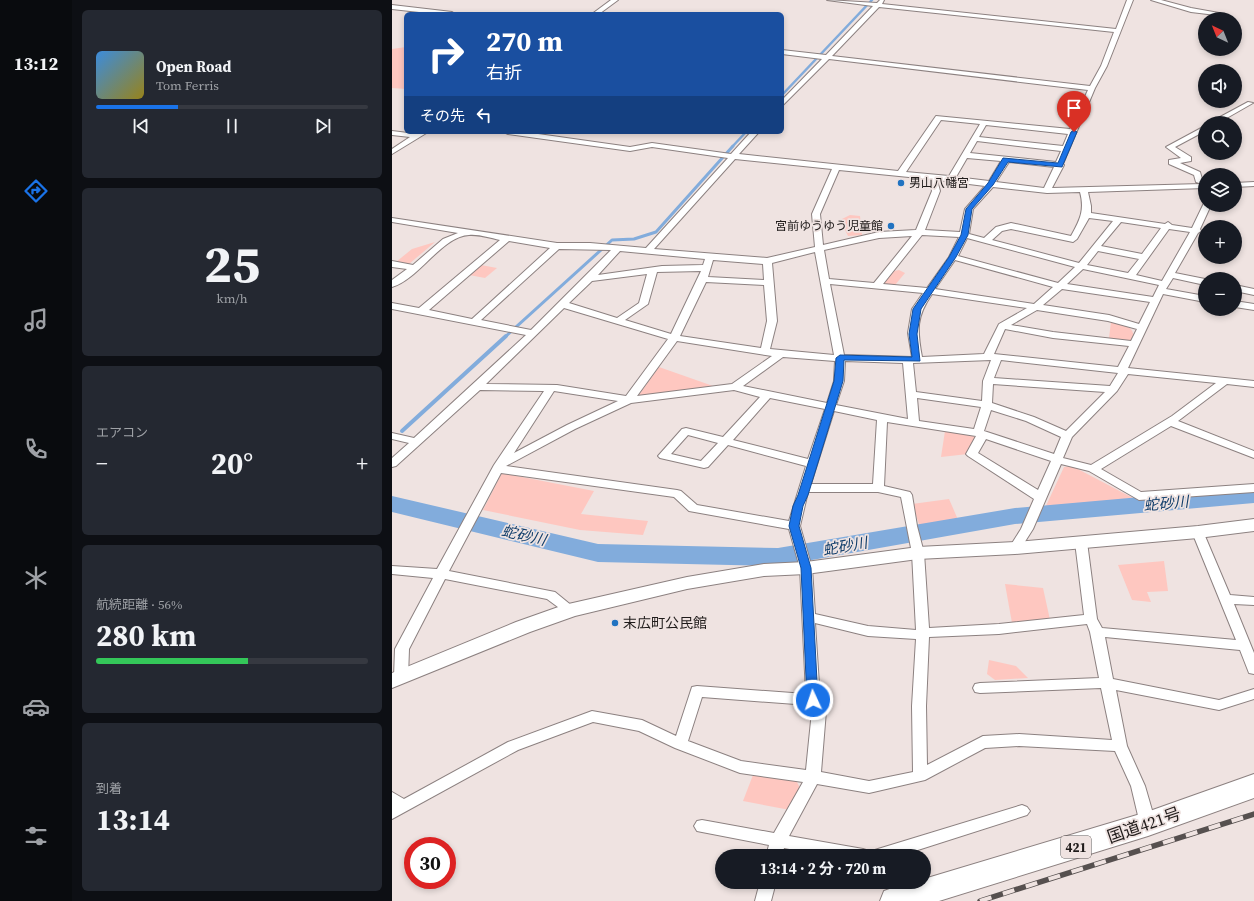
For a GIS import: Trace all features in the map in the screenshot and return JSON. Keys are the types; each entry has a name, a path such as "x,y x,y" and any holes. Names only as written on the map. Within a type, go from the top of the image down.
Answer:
{"highway":[{"name":"国道421号","path":"895,901 1148,824 1254,786"}],"street":[{"path":"598,12 615,0"},
{"path":"830,0 881,2 1118,31"},
{"path":"1047,191 1060,165 1092,88 1104,66 1130,0"},
{"path":"1154,0 1191,10 1208,12"},
{"path":"784,102 881,2"},
{"path":"392,7 435,12"},
{"path":"784,52 1092,88"},
{"path":"1226,116 1250,103"},
{"path":"901,173 939,118 1074,132"},
{"path":"951,179 984,123"},
{"path":"1198,132 1170,147 1188,159 1172,162 1197,174 1198,177"},
{"path":"392,133 416,136"},
{"path":"392,152 420,134"},
{"path":"522,134 630,149 652,145 732,156 836,168 901,173 1047,191 1198,186"},
{"path":"648,251 753,134"},
{"path":"974,139 1066,150"},
{"path":"965,155 1060,165"},
{"path":"914,422 910,394 913,334 917,309 928,291 953,257 964,235 969,209 991,184 1006,160"},
{"path":"776,849 778,841 813,777 819,710 813,700 806,568 794,526 798,506 839,381 840,358 819,249 816,214 836,168"},
{"path":"877,285 919,233 936,191 932,177"},
{"path":"1242,185 1254,184"},
{"path":"987,240 999,229 1010,226 1073,239 1087,214 1089,205 1084,191"},
{"path":"1015,548 1027,529 1067,436 1113,389 1123,373 1122,369 1142,328 1161,292 1197,231 1204,212"},
{"path":"1087,214 1168,225 1197,231"},
{"path":"1040,497 972,454 980,434 986,404 992,358 1002,326 1036,307 1060,286 1097,248 1119,219"},
{"path":"392,220 508,237 557,246 590,246 767,261 879,235 919,233 964,235 1081,266 1131,276 1161,292"},
{"path":"1131,276 1168,225"},
{"path":"392,284 415,268 446,241 468,231"},
{"path":"421,312 508,237"},
{"path":"474,322 557,246"},
{"path":"1097,248 1144,257"},
{"path":"392,464 477,387 561,304 589,279 617,249"},
{"path":"499,467 571,427 628,400 674,338 703,279 710,256"},
{"path":"953,257 1060,286 1161,292 1198,298"},
{"path":"765,351 772,320 767,261"},
{"path":"392,264 415,268"},
{"path":"589,279 653,270 706,268"},
{"path":"618,321 643,304 653,270"},
{"path":"1171,275 1198,281"},
{"path":"703,279 769,283"},
{"path":"826,281 928,291 1036,307 1109,318 1142,328"},
{"path":"1242,289 1254,292"},
{"path":"561,304 674,338 781,354 840,358 912,360 992,358 1122,369 1254,384"},
{"path":"1242,305 1254,307"},
{"path":"392,306 532,333"},
{"path":"1002,326 1053,335 1135,344"},
{"path":"734,387 781,354"},
{"path":"1093,469 1170,422 1226,380"},
{"path":"988,381 1113,389"},
{"path":"477,387 551,388 628,400 734,387 748,392 882,418 914,422 980,434 1056,459 1093,469 1139,496 1250,489 1254,479"},
{"path":"396,679 402,649 441,574 499,467 551,388"},
{"path":"910,394 986,404 1030,419 1067,436"},
{"path":"767,395 725,441 704,465 664,456 686,431 725,441 813,464"},
{"path":"878,488 882,418"},
{"path":"1170,422 1254,455"},
{"path":"392,436 418,442"},
{"path":"499,467 677,494 693,508 794,526"},
{"path":"805,488 878,488 906,495 911,526 918,553 923,634 919,706 920,776"},
{"path":"396,679 523,627 571,610 686,582 764,570 806,568 918,553 1015,548 1198,532 1254,525"},
{"path":"1198,532 1254,669"},
{"path":"1081,542 1091,619 1097,632 1106,683 1120,746 1138,786 1148,824"},
{"path":"392,570 441,574 551,595 571,610"},
{"path":"1225,599 1254,601"},
{"path":"808,617 868,631 923,634 1091,619"},
{"path":"1097,632 1244,646"},
{"path":"980,688 1106,683 1219,705 1254,694"},
{"path":"680,744 697,691 813,700"},
{"path":"395,806 513,746 592,716 642,726 680,744 740,767 813,777 869,787 920,776 983,742 1019,740 1120,746"},
{"path":"900,849 1022,811"},
{"path":"702,826 823,849"},
{"path":"764,901 767,889"}],"shaded area":[{"path":"404,47 404,89 392,88 392,49"},
{"path":"850,215 860,216 862,235 848,236 840,220"},
{"path":"435,242 409,264 396,262 412,249"},
{"path":"481,265 497,268 485,278 469,275"},
{"path":"899,270 905,273 895,285 886,285 882,283 890,272"},
{"path":"1111,322 1130,328 1134,334 1134,339 1127,342 1109,338"},
{"path":"659,367 713,386 646,397 638,396"},
{"path":"945,431 977,438 968,454 941,457"},
{"path":"1072,466 1133,498 1045,508 1064,467"},
{"path":"502,473 594,491 581,514 648,521 643,535 580,530 483,510"},
{"path":"949,499 959,522 920,527 912,504"},
{"path":"1164,561 1168,591 1147,592 1151,602 1132,600 1118,565"},
{"path":"1005,584 1043,588 1050,620 1012,623"},
{"path":"989,660 1016,666 1028,678 995,680 987,674"},
{"path":"753,775 796,780 801,790 790,810 743,801"}],"waterway":[{"path":"784,93 872,0"},
{"path":"732,147 744,134"},
{"path":"505,337 612,240 634,239 656,232 733,146"},
{"path":"402,431 506,336"},
{"name":"蛇砂川","path":"392,504 598,553 778,557 1015,516 1254,495"}],"railway":[{"path":"980,901 1254,814"}],"place":[{"name":"男山八幡宮","path":"901,183"},
{"name":"宮前ゆうゆう児童館","path":"891,226"},
{"name":"末広町公民館","path":"615,623"}],"route":[{"path":"813,700 806,568 794,526 798,506 803,495 839,381 840,358 917,359 913,334 917,309 928,291 953,257 964,235 969,209 991,184 1006,160 1060,165 1074,132"}]}
